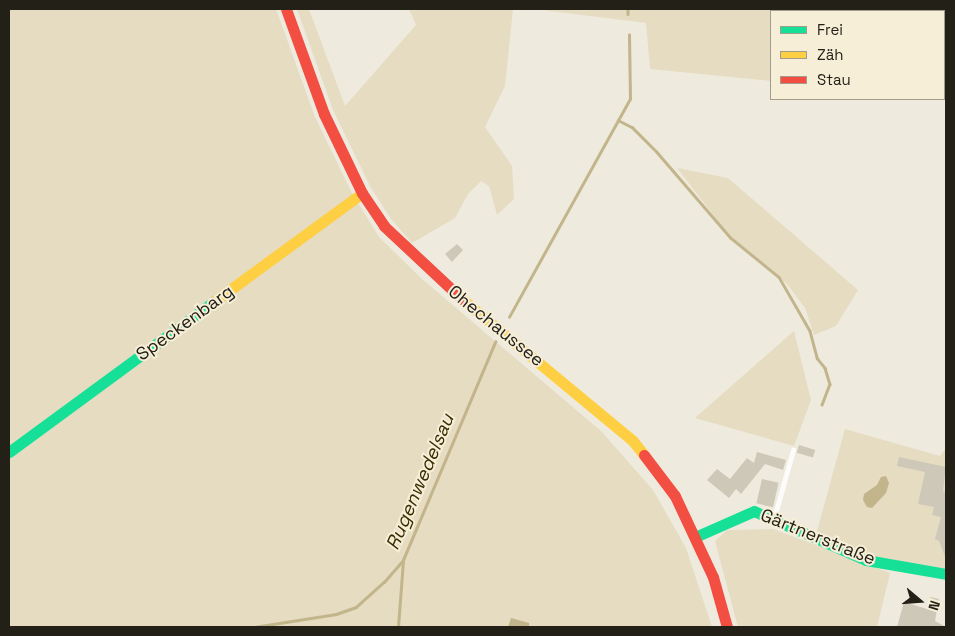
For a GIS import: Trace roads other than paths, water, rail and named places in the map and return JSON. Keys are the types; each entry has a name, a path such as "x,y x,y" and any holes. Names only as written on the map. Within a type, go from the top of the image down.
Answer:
{"main road":[{"name":"Ohechaussee","path":"286,9 324,114 362,194 384,226 412,255 633,441 675,496 713,577 727,627"},
{"name":"Speckenbarg","path":"9,452 362,194"},
{"name":"Gärtnerstraße","path":"695,537 748,512 754,511 774,518 866,560 946,574"}],"lane":[{"path":"774,518 793,450"}],"waterway":[{"name":"Rugenwedelsau","path":"628,9 628,14"},
{"name":"Rugenwedelsau","path":"509,317 630,99 629,35"},
{"path":"618,120 632,127 657,152 731,238 779,277 810,331 817,358 825,368 830,384 822,405"},
{"name":"Rugenwedelsau","path":"254,627 336,614 356,607 384,582 403,560 495,342"},
{"path":"398,627 403,561"}]}
